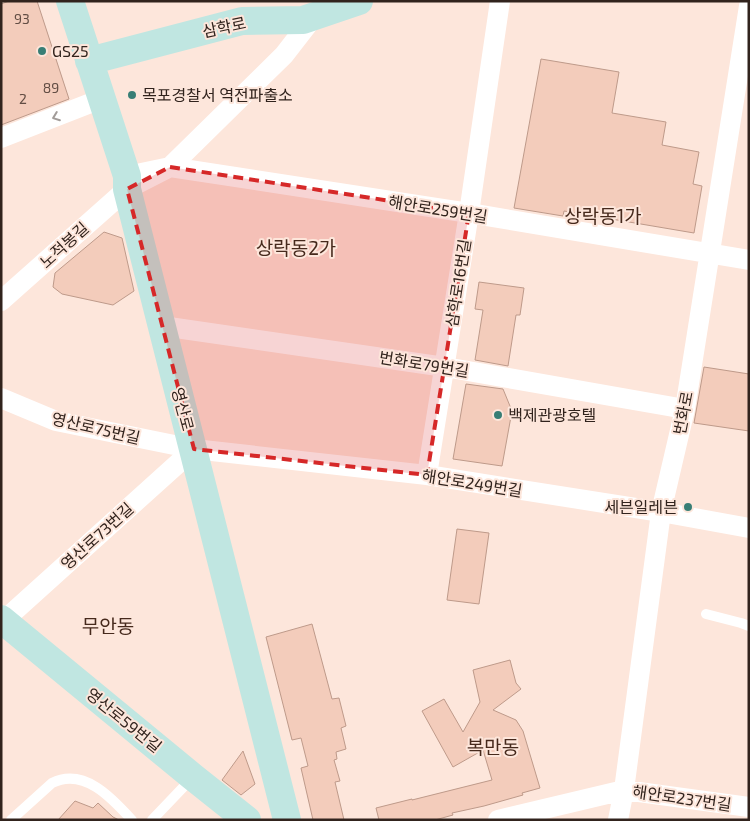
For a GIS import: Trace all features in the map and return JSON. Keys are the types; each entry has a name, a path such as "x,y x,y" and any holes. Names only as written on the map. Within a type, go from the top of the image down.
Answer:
{"street":[{"name":"영산로","path":"70,1 127,182 287,820"},
{"name":"삼학로","path":"89,61 242,21 303,20 359,1"},
{"name":"삼학로16번길","path":"427,475 469,213 500,1"},
{"name":"번화로","path":"618,820 624,790 661,512 684,408 749,6"},
{"name":"노적봉길","path":"1,301 127,182 170,167 284,55 315,15"},
{"path":"1,138 101,99"},
{"name":"해안로259번길","path":"170,167 469,213 749,260"},
{"name":"번화로79번길","path":"162,326 445,367 684,408"},
{"name":"영산로75번길","path":"1,398 56,421 194,449"},
{"name":"해안로249번길","path":"194,449 427,475 749,528"},
{"name":"영산로73번길","path":"2,621 194,449"},
{"name":"영산로59번길","path":"2,621 247,820"},
{"name":"해안로237번길","path":"498,820 624,790 749,807"}],"lane":[{"path":"706,614 749,626"},
{"path":"152,820 193,777"},
{"path":"11,820 52,783 60,779 82,780 102,790 132,820"}],"highlighted area":[{"path":"170,167 469,213 427,475 194,449 127,189"}],"building":[{"path":"9,1 37,1 69,99 1,125 1,4"},
{"path":"541,59 619,72 612,113 666,122 662,145 699,152 693,184 702,186 694,233 564,211 563,216 514,208"},
{"path":"104,232 122,238 134,291 113,305 62,294 53,287 55,273"},
{"path":"479,282 524,288 520,315 516,315 508,366 475,360 483,310 475,309"},
{"path":"704,367 749,374 749,431 694,423"},
{"path":"466,384 503,389 512,411 502,466 453,459"},
{"path":"457,529 489,533 479,604 447,600"},
{"path":"312,624 332,699 339,698 346,726 341,728 346,749 336,752 337,759 334,760 340,781 335,782 344,820 313,820 301,768 308,766 301,738 292,740 266,637"},
{"path":"510,660 516,683 521,689 493,710 516,720 523,731 540,788 522,793 523,795 452,813 453,815 435,820 379,820 376,808 492,780 483,750 453,767 422,711 444,699 463,732 480,702 473,670"},
{"path":"243,751 255,784 241,795 222,780"},
{"path":"75,801 93,808 98,803 119,820 58,820"}],"place":[{"name":"GS25","path":"42,51"},
{"name":"목포경찰서 역전파출소","path":"132,95"},
{"name":"백제관광호텔","path":"498,415"},
{"name":"세븐일레븐","path":"688,507"}],"district":[{"name":"상락동1가","path":"603,216"},
{"name":"상락동2가","path":"296,248"},
{"name":"무안동","path":"108,626"},
{"name":"복만동","path":"493,747"}]}
